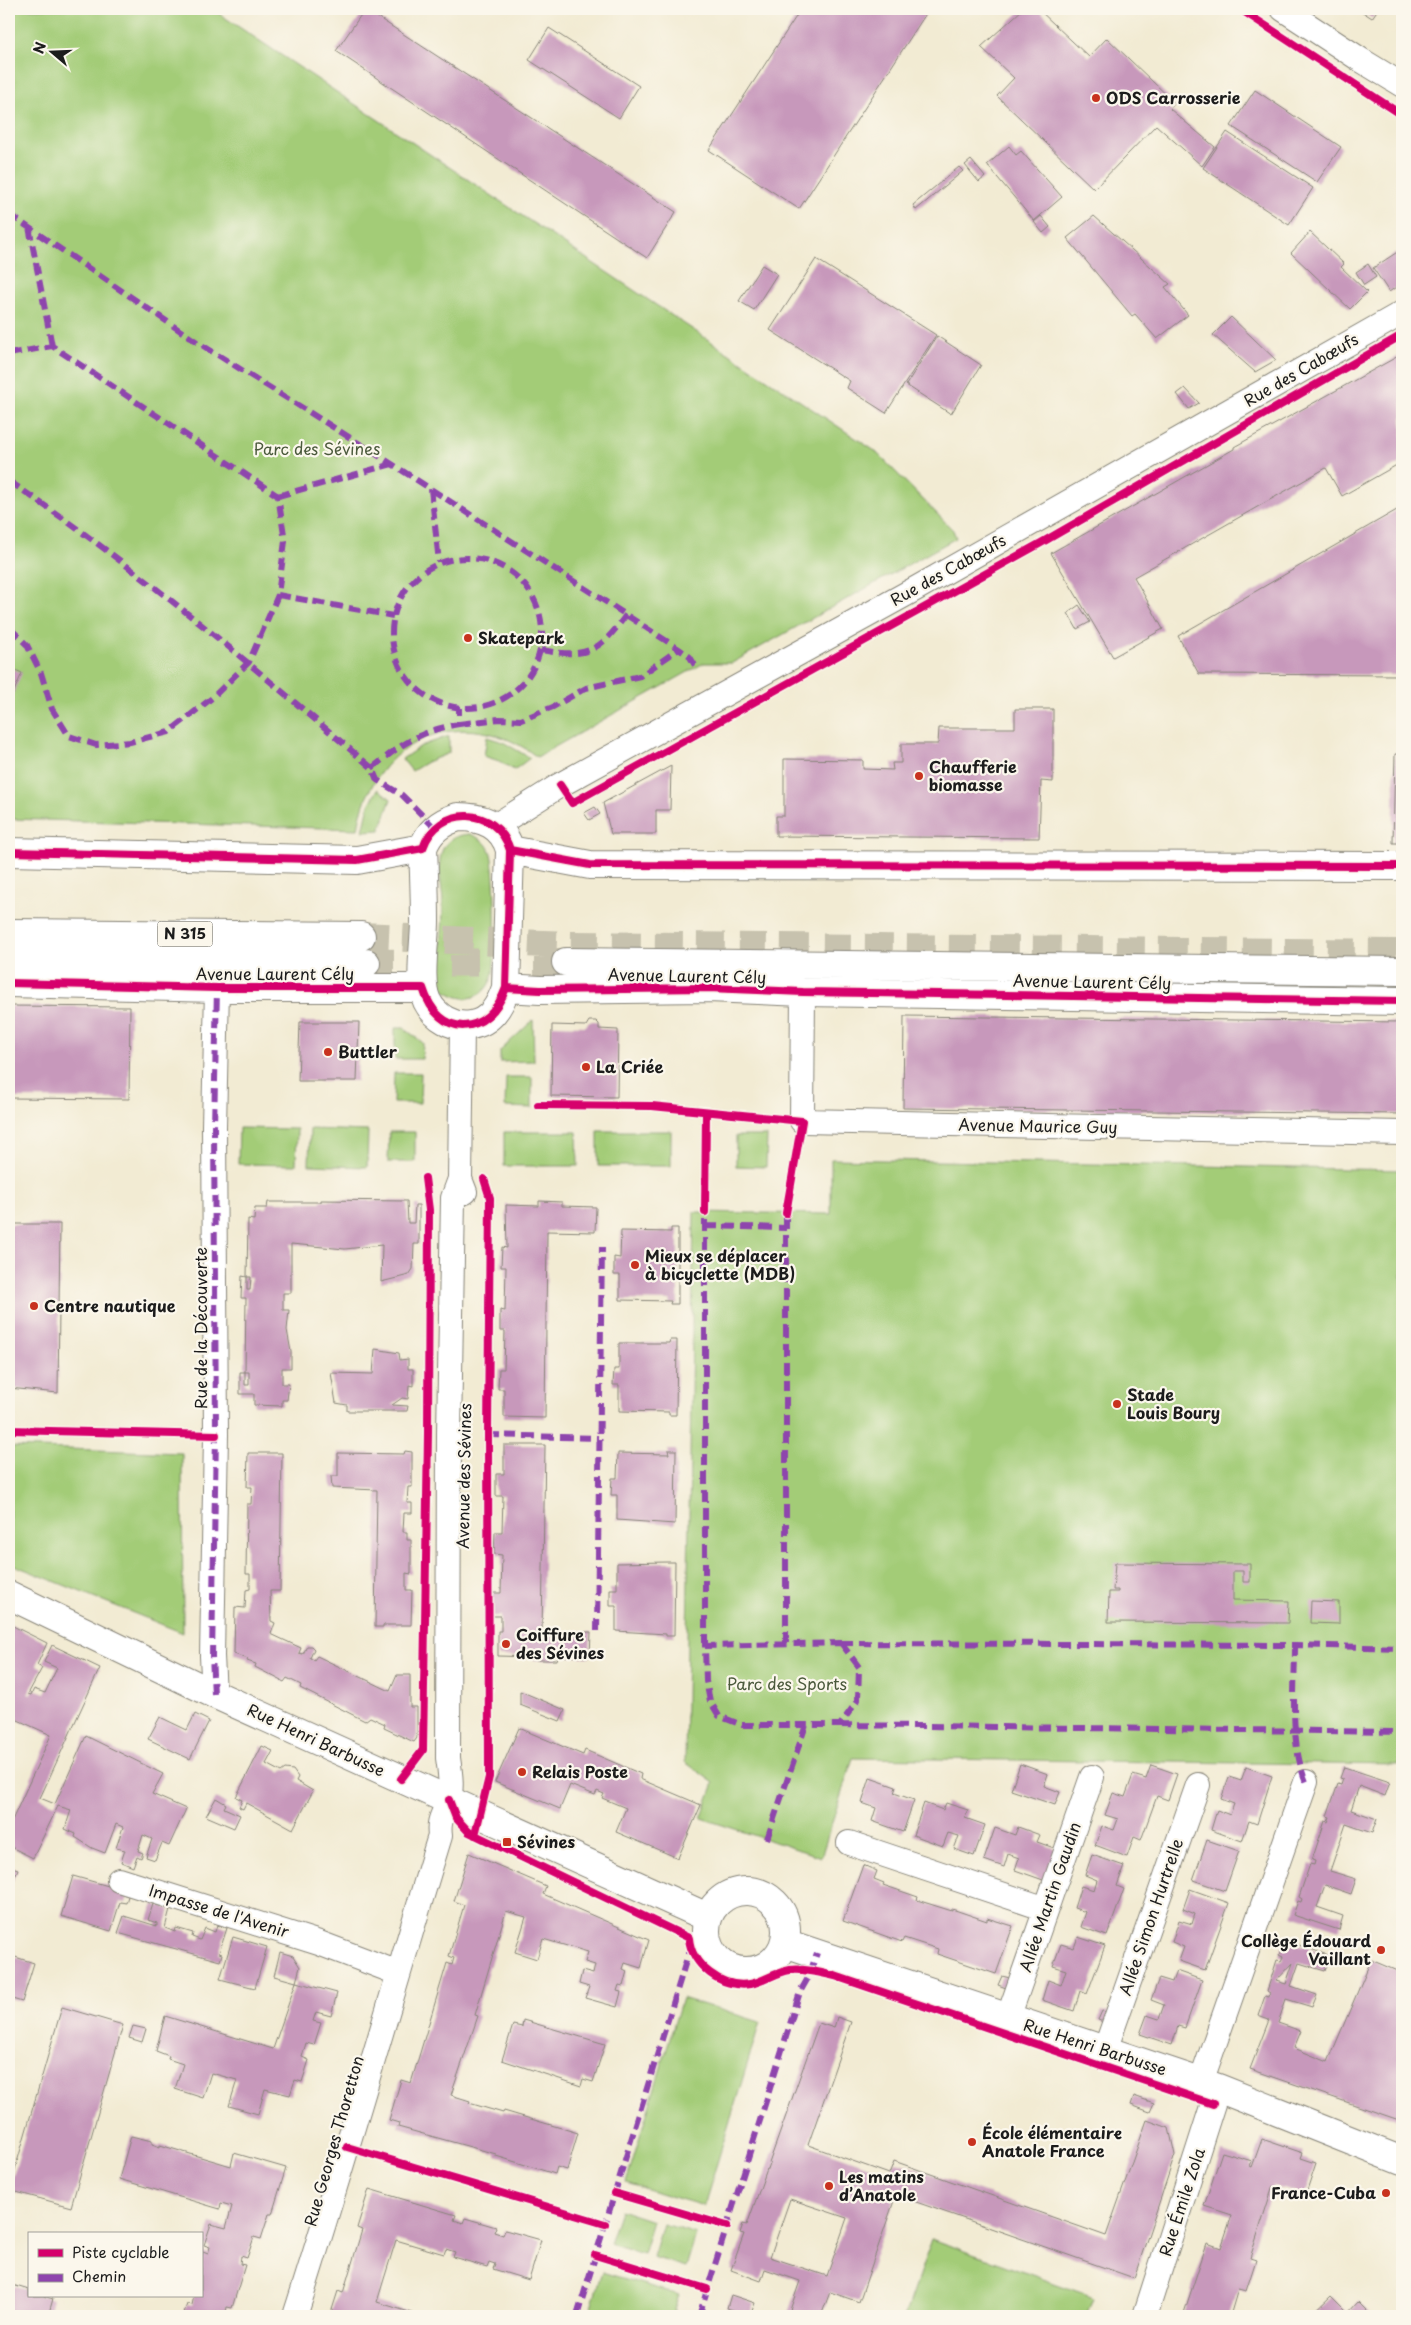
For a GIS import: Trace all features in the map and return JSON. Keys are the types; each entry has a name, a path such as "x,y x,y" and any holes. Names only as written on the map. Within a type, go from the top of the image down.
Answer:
{"main road":[{"path":"458,816 483,819 495,826 508,841 510,850 506,988 501,1002 488,1017 474,1025 462,1026 450,1023 434,1011 427,1001 423,988 425,919 423,848 426,839 435,828 446,820 458,816"},
{"path":"9,852 357,860 423,848"},
{"path":"510,850 590,864 1402,866"},
{"name":"N 315","path":"9,933 361,936"},
{"name":"N 315","path":"9,959 366,963"},
{"path":"566,962 1402,972"},
{"name":"Avenue Laurent Cély","path":"9,983 217,988 423,988"},
{"name":"Avenue Laurent Cély","path":"506,988 540,990 708,988 803,992 1402,1001"},
{"name":"Rue Henri Barbusse","path":"9,1595 214,1694 444,1812 708,1917"},
{"path":"742,1890 753,1891 766,1896 780,1910 786,1929 785,1943 779,1954 770,1964 758,1970 733,1970 722,1964 710,1949 705,1930 708,1917 721,1899 731,1893 742,1890"},
{"name":"Rue Henri Barbusse","path":"785,1943 1210,2085 1402,2161"}],"street":[{"path":"1282,9 1402,85"},
{"name":"Rue des Cabœufs","path":"495,826 560,785 908,593 1402,313"},
{"name":"Rue de la Découverte","path":"214,1694 212,1656 216,1435 214,1127 217,988"},
{"name":"Avenue Maurice Guy","path":"803,992 802,1121 1402,1133"},
{"name":"Avenue des Sévines","path":"444,1812 450,1771 448,1758 449,1434 453,1198 460,1178 462,1026"},
{"name":"Allée Martin Gaudin","path":"1008,2018 1092,1777"},
{"name":"Rue Émile Zola","path":"1145,2316 1210,2085 1306,1782"},
{"name":"Allée Simon Hurtrelle","path":"1105,2050 1198,1785"},
{"name":"Rue Georges Thoretton","path":"295,2316 339,2178 428,1831 444,1812"},
{"path":"849,1843 1046,1909"},
{"name":"Impasse de l'Avenir","path":"119,1880 319,1943 393,1971"},
{"name":"Rue Georges Thoretton","path":"282,2316 393,1971"}],"green space":[{"name":"Parc des Sévines","path":"9,9 212,9 875,451 953,530 956,538 732,663 704,663 537,757 509,740 480,732 452,731 425,738 401,752 381,772 366,798 358,829 9,819"},
{"path":"449,736 449,753 427,762 412,771 402,759 421,746"},
{"path":"487,737 503,742 530,758 514,770 499,761 484,756"},
{"path":"378,789 391,799 380,830 363,831 369,805"},
{"path":"470,834 484,842 490,851 492,859 495,893 495,954 492,977 486,989 477,996 465,998 445,991 438,979 443,905 440,857 444,847 450,840 457,836"},
{"path":"533,1020 534,1061 500,1062 500,1051"},
{"path":"395,1028 404,1028 423,1043 422,1059 395,1059"},
{"path":"394,1073 421,1073 420,1103 393,1103"},
{"path":"506,1077 532,1077 532,1108 505,1107"},
{"path":"239,1128 297,1129 296,1165 238,1164"},
{"path":"310,1129 368,1131 367,1167 309,1165"},
{"path":"598,1131 671,1131 671,1166 598,1166"},
{"path":"389,1132 415,1132 415,1162 388,1162"},
{"path":"504,1132 577,1132 578,1166 504,1166"},
{"path":"736,1136 767,1136 766,1167 736,1166"},
{"name":"Parc des Sports","path":"831,1159 1402,1170 1402,1765 853,1758 821,1857 701,1818 714,1783 685,1762 694,1212 831,1214"},
{"path":"10,1447 182,1453 183,1633 9,1563"},
{"path":"682,1998 760,2022 704,2206 626,2183"},
{"path":"620,2210 653,2221 643,2254 609,2244"},
{"path":"663,2224 696,2234 686,2267 653,2257"},
{"path":"932,2239 1093,2297 1086,2316 905,2316"},
{"path":"602,2272 679,2295 672,2316 588,2316"}],"building":[{"path":"365,9 676,212 647,258 336,51"},
{"path":"801,9 929,9 799,209 709,150"},
{"path":"1023,9 1038,9 1089,57 1107,38 1175,103 1170,109 1215,147 1202,166 1156,125 1094,189 997,96 1014,78 981,47"},
{"path":"1358,9 1378,9 1372,18"},
{"path":"549,28 639,86 619,118 529,60"},
{"path":"1255,90 1341,147 1317,182 1231,126"},
{"path":"1227,132 1313,188 1289,225 1203,168"},
{"path":"1009,146 1016,155 1021,151 1062,197 1034,221 987,165"},
{"path":"971,160 985,177 979,182 965,165"},
{"path":"959,167 963,171 916,210 913,205"},
{"path":"1041,216 1050,227 1043,233 1034,222"},
{"path":"1094,216 1170,284 1165,287 1188,315 1157,339 1135,314 1132,316 1067,238"},
{"path":"1310,232 1344,264 1341,267 1367,292 1350,309 1291,253"},
{"path":"1402,249 1402,283 1389,292 1373,268"},
{"path":"816,259 936,335 886,413 847,388 850,381 770,330"},
{"path":"1368,264 1376,277 1364,285 1356,272"},
{"path":"762,265 777,274 754,310 739,301"},
{"path":"1231,317 1276,360 1255,372 1213,335"},
{"path":"937,336 981,365 951,414 906,385"},
{"path":"1402,354 1402,462 1342,496 1326,468 1134,577 1163,629 1113,657 1051,553 1234,449 1234,447"},
{"path":"1185,388 1199,403 1189,409 1177,394"},
{"path":"1402,507 1402,675 1199,674 1178,636"},
{"path":"1079,605 1090,622 1077,629 1068,613"},
{"path":"9,667 22,673 9,703"},
{"name":"Chaufferie biomasse","path":"1015,709 1053,709 1053,782 1041,781 1039,838 776,836 776,816 784,816 784,759 863,760 863,769 893,770 892,763 901,763 901,744 938,744 939,728 1015,728"},
{"path":"1395,754 1402,754 1402,843 1393,843"},
{"path":"671,766 670,810 656,810 656,834 611,834 603,803"},
{"path":"595,807 600,814 589,820 584,813"},
{"path":"9,1006 130,1007 129,1099 9,1098"},
{"path":"904,1016 1402,1022 1402,1114 903,1108"},
{"path":"589,1021 596,1021 599,1024 599,1029 618,1030 617,1097 551,1096 552,1025 586,1026"},
{"name":"Buttler","path":"300,1022 359,1022 357,1081 298,1081"},
{"path":"321,1200 407,1201 408,1223 414,1223 415,1205 419,1205 419,1244 414,1244 413,1269 409,1275 381,1282 382,1245 345,1249 291,1244 291,1293 283,1293 283,1310 289,1310 287,1330 291,1352 291,1368 282,1368 282,1384 289,1384 287,1400 282,1400 282,1406 254,1405 254,1394 240,1394 240,1372 245,1372 246,1298 241,1298 242,1276 247,1277 248,1219 254,1220 255,1208 267,1208 268,1202 321,1202","holes":["247,1277 251,1277 250,1290 247,1290","245,1372 249,1372 249,1385 245,1385"]},
{"path":"539,1201 562,1202 562,1206 596,1207 595,1232 547,1231 545,1418 504,1417 504,1389 498,1389 499,1369 504,1369 505,1331 500,1331 500,1310 505,1311 506,1267 501,1267 502,1247 507,1248 506,1205 539,1206"},
{"name":"Centre nautique","path":"9,1224 60,1224 58,1393 9,1388"},
{"path":"671,1228 678,1228 678,1304 670,1304 671,1301 620,1300 620,1275 614,1275 614,1257 620,1258 621,1231 671,1232"},
{"path":"670,1340 677,1340 676,1415 669,1415 669,1412 619,1411 619,1385 613,1385 614,1369 619,1369 619,1343 669,1343"},
{"path":"375,1349 399,1353 400,1360 408,1359 408,1369 413,1369 413,1386 409,1385 408,1399 402,1398 392,1405 408,1406 407,1411 347,1411 347,1405 336,1403 331,1373 373,1374"},
{"path":"504,1445 545,1445 542,1632 591,1632 590,1657 558,1656 557,1660 533,1660 533,1657 498,1656 498,1631 501,1631 501,1616 493,1616 493,1593 501,1593 502,1555 494,1554 495,1532 502,1532 503,1496 496,1496 496,1474 504,1474"},
{"path":"668,1450 676,1450 675,1524 617,1520 617,1495 611,1495 612,1478 617,1478 618,1453 669,1454"},
{"path":"405,1451 412,1452 412,1487 408,1487 407,1503 412,1503 412,1513 404,1513 403,1532 407,1532 407,1540 411,1540 411,1574 406,1573 406,1590 412,1590 411,1625 383,1625 383,1627 375,1627 377,1490 332,1488 331,1476 338,1476 338,1453 404,1454"},
{"path":"248,1453 282,1453 280,1591 270,1591 271,1621 275,1623 271,1634 301,1648 299,1653 303,1654 307,1646 311,1646 314,1649 310,1658 314,1660 317,1656 390,1691 397,1675 410,1675 410,1707 417,1707 417,1738 414,1742 384,1728 385,1724 370,1717 365,1721 300,1688 301,1685 287,1678 284,1682 255,1667 256,1664 247,1661 248,1659 234,1654 235,1607 245,1608 246,1590 250,1589 250,1574 246,1574 247,1504 251,1504 252,1487 247,1487"},
{"path":"675,1562 674,1636 616,1631 616,1606 610,1606 610,1589 617,1589 617,1563"},
{"path":"1115,1563 1250,1564 1250,1582 1243,1582 1243,1571 1233,1571 1233,1600 1289,1601 1288,1623 1108,1622 1109,1592 1118,1592 1118,1590 1113,1590"},
{"path":"1311,1601 1339,1602 1339,1624 1310,1623"},
{"path":"9,1624 47,1643 37,1665 42,1668 28,1694 31,1695 34,1689 45,1693 57,1668 44,1662 52,1645 100,1668 40,1798 55,1804 86,1736 163,1774 152,1794 186,1809 169,1846 162,1843 155,1860 146,1857 152,1839 143,1835 138,1851 143,1853 141,1858 137,1856 133,1867 121,1862 125,1850 116,1848 123,1827 116,1824 105,1853 92,1848 75,1837 76,1834 65,1829 71,1810 58,1806 33,1858 9,1846 9,1827 51,1735 9,1716"},
{"path":"520,1691 565,1710 560,1721 520,1705"},
{"path":"195,1714 209,1721 190,1759 148,1739 160,1717 187,1730"},
{"path":"519,1728 583,1755 585,1750 641,1774 640,1779 701,1805 678,1858 616,1832 626,1808 602,1798 604,1794 597,1791 595,1795 570,1785 560,1809 495,1782"},
{"path":"262,1746 273,1751 266,1764 281,1772 285,1769 293,1770 298,1777 296,1781 313,1791 293,1829 246,1803 243,1809 239,1807 242,1800 236,1797"},
{"path":"1020,1764 1048,1774 1044,1786 1060,1792 1055,1805 1011,1790"},
{"path":"1151,1765 1177,1774 1168,1800 1157,1796 1141,1840 1134,1837 1127,1857 1095,1845 1102,1826 1114,1830 1118,1819 1105,1815 1113,1793 1125,1797 1133,1775 1146,1779"},
{"path":"1246,1767 1272,1776 1257,1824 1249,1821 1242,1841 1211,1830 1217,1810 1230,1815 1234,1804 1221,1799 1229,1777 1241,1781"},
{"path":"1344,1767 1390,1782 1385,1796 1359,1786 1351,1810 1377,1819 1372,1833 1346,1824 1330,1871 1356,1879 1351,1894 1325,1885 1317,1907 1343,1916 1339,1930 1293,1915 1298,1901 1301,1902 1302,1899 1299,1897 1310,1864 1314,1865 1315,1861 1312,1860 1325,1821 1328,1822 1330,1817 1327,1816 1338,1784 1341,1785 1343,1779 1340,1778"},
{"path":"870,1778 896,1787 894,1793 914,1800 903,1832 872,1821 876,1808 862,1803"},
{"path":"216,1798 226,1804 224,1808 240,1815 234,1828 206,1816"},
{"path":"924,1803 943,1810 946,1803 968,1810 965,1818 985,1825 974,1856 954,1849 959,1836 948,1833 943,1846 913,1835"},
{"path":"1018,1827 1040,1835 1037,1842 1057,1849 1046,1881 1015,1870 1019,1858 1008,1854 1004,1867 984,1860 995,1828 1015,1835"},
{"path":"1207,1840 1239,1851 1225,1891 1193,1880"},
{"path":"469,1853 546,1886 543,1894 649,1940 641,1968 625,1963 623,1969 627,1971 623,1986 619,1985 617,1991 621,1992 617,2007 585,1998 589,1987 579,1984 582,1971 593,1974 595,1965 585,1962 588,1952 543,1939 537,1959 515,1952 526,1917 506,1911 475,2015 478,2016 451,2095 470,2101 469,2103 503,2113 504,2111 578,2133 567,2170 557,2167 555,2174 496,2156 496,2154 398,2127 399,2123 389,2120 401,2080 411,2083 447,1963 452,1965 454,1958 449,1956 464,1905 454,1901"},
{"path":"1092,1855 1124,1866 1117,1886 1124,1889 1107,1936 1081,1927 1086,1912 1074,1908 1081,1886 1094,1890 1097,1880 1085,1875"},
{"path":"863,1865 877,1871 874,1879 884,1883 883,1885 918,1897 917,1900 987,1921 987,1918 1013,1926 996,1974 937,1954 938,1949 904,1938 902,1942 843,1921"},
{"path":"9,1866 18,1869 9,1890"},
{"path":"73,1876 112,1887 111,1890 128,1896 126,1903 120,1902 111,1931 61,1916"},
{"path":"1190,1889 1229,1903 1205,1970 1179,1961 1184,1947 1172,1942 1179,1920 1192,1924 1195,1914 1183,1909"},
{"path":"153,1904 170,1909 165,1928 175,1932 176,1928 193,1933 192,1937 200,1940 205,1928 215,1932 217,1925 227,1928 219,1953 222,1954 220,1961 118,1933 124,1916 157,1926 157,1923 148,1920"},
{"path":"233,1937 267,1947 255,1988 220,1979"},
{"path":"1078,1937 1105,1946 1087,1994 1080,1991 1074,2011 1042,2000 1048,1980 1061,1985 1066,1970 1053,1966 1061,1944 1074,1948"},
{"path":"1285,1940 1304,1947 1306,1940 1310,1942 1308,1948 1330,1956 1325,1971 1299,1963 1291,1986 1317,1995 1312,2007 1286,1999 1278,2023 1301,2031 1294,2048 1328,2062 1371,1960 1402,1973 1402,2121 1250,2069 1269,2020 1258,2016 1265,1996 1269,1997 1270,1993 1267,1991 1277,1960 1281,1961 1283,1957 1279,1955","holes":["1293,1963 1286,1984 1276,1981"]},
{"path":"280,1952 293,1956 300,1967 296,1982 274,1976"},
{"path":"9,1955 34,1963 22,2002 9,1998"},
{"path":"1176,1971 1202,1980 1185,2028 1178,2026 1172,2045 1140,2034 1147,2015 1159,2019 1164,2005 1151,2000 1159,1978 1172,1982"},
{"path":"1002,1976 1010,1978 1006,1988 998,1985"},
{"path":"296,1982 337,1993 331,2016 316,2012 313,2021 321,2023 314,2045 306,2043 302,2057 309,2060 302,2082 295,2080 290,2095 265,2089 258,2114 229,2106 237,2080 211,2073 203,2098 175,2089 183,2064 168,2059 169,2056 156,2051 165,2016 273,2049"},
{"path":"62,2007 123,2025 71,2207 9,2190"},
{"path":"1102,2011 1110,2013 1106,2023 1098,2020"},
{"path":"837,2017 851,2022 808,2145 889,2174 894,2161 1106,2236 1147,2120 1169,2128 1175,2155 1134,2278 896,2195 859,2302 830,2292 821,2316 788,2316 800,2281 765,2269 761,2281 731,2270 744,2234 740,2233 743,2224 747,2225 819,2023 834,2028","holes":["790,2199 847,2218 827,2276 770,2257"]},
{"path":"523,2020 605,2044 593,2082 583,2079 581,2086 502,2060 513,2025 522,2027"},
{"path":"133,2026 146,2029 142,2042 129,2038"},
{"path":"1134,2096 1154,2103 1150,2112 1131,2105"},
{"path":"131,2136 152,2141 152,2144 160,2147 160,2145 231,2166 234,2153 286,2168 272,2214 269,2214 261,2239 254,2237 247,2258 241,2256 240,2264 245,2265 232,2308 227,2307 225,2316 183,2316 187,2304 192,2305 194,2298 202,2298 202,2254 203,2252 208,2254 210,2247 204,2245 211,2224 226,2228 232,2206 221,2203 220,2209 119,2179"},
{"path":"1262,2139 1303,2153 1301,2158 1316,2163 1305,2196 1273,2186 1250,2258 1256,2260 1246,2291 1238,2289 1230,2316 1183,2316 1207,2243 1221,2248 1232,2215 1204,2206 1222,2152 1252,2161 1250,2166 1252,2167"},
{"path":"369,2189 456,2215 454,2220 463,2223 465,2218 496,2227 494,2232 503,2235 505,2230 541,2240 529,2280 493,2269 495,2264 489,2262 487,2267 453,2257 455,2252 446,2249 444,2254 396,2240 377,2302 422,2316 330,2316 338,2291 343,2293 362,2230 357,2228"},
{"path":"9,2284 28,2290 28,2298 53,2299 48,2316 9,2316"},
{"path":"731,2295 755,2303 750,2316 727,2308"},
{"path":"1331,2296 1348,2313 1358,2302 1372,2316 1310,2316"}],"tunnel":[{"path":"361,936 566,945 1402,953"},
{"path":"366,963 566,962"}],"marked path":[{"path":"9,214 197,342 392,464 679,649 690,657 696,667"},
{"path":"29,227 52,346"},
{"path":"9,354 52,346 278,496 285,541 278,595 249,662 212,698 169,732 130,742 96,745 69,736 52,709 41,673 27,645 9,627"},
{"path":"278,496 392,464"},
{"path":"9,481 103,548 195,619 372,768 377,780 402,795 435,828"},
{"path":"431,489 439,562"},
{"path":"467,558 482,559 496,563 509,570 520,580 530,591 537,604 541,618 542,633 541,648 537,662 530,675 520,686 509,696 496,703 482,707 467,708 452,707 438,703 425,696 414,686 404,675 397,662 393,648 392,633 393,618 397,604 404,591 414,580 425,570 438,563 452,559 467,558"},
{"path":"278,595 393,616"},
{"path":"541,650 569,653 590,650 608,638 626,615"},
{"path":"459,724 499,719 521,720 553,707 586,688 640,676 679,649"},
{"path":"372,768 412,740 433,730 459,724 459,708"},
{"path":"214,1694 212,1656 216,1435 214,1127 217,988"},
{"path":"705,1212 705,1646"},
{"path":"786,1213 786,1643"},
{"path":"706,1226 786,1228"},
{"path":"597,1631 602,1247"},
{"path":"488,1435 598,1438"},
{"path":"841,1643 1295,1645 1402,1648"},
{"path":"841,1643 859,1667 858,1700 840,1725 742,1725 719,1716 710,1701 706,1681 705,1646 841,1643"},
{"path":"1295,1645 1295,1732 1297,1749 1306,1782"},
{"path":"767,1839 806,1725"},
{"path":"840,1725 1402,1732"},
{"path":"577,2316 690,1948"},
{"path":"699,2316 800,1992 808,1978 817,1953"}],"cycle path":[{"path":"1240,9 1402,115"},
{"path":"560,785 572,803 1041,543 1402,335"},
{"path":"9,852 357,860 423,848 431,834 441,824 454,818 467,816 481,818 493,825 503,835 510,850 506,988 498,1004 488,1016 476,1023 464,1026 452,1024 440,1017 430,1005 423,988 217,988 9,983"},
{"path":"510,850 590,865 1402,866"},
{"path":"506,988 540,990 708,988 803,992 1402,1001"},
{"path":"538,1105 652,1106 802,1121 786,1213"},
{"path":"705,1212 706,1113"},
{"path":"401,1779 423,1750 429,1210 425,1178"},
{"path":"475,1835 489,1777 488,1435 490,1198 484,1179"},
{"path":"9,1430 216,1435"},
{"path":"449,1800 456,1818 469,1832 689,1938 695,1957 702,1966 719,1979 729,1983 739,1985 750,1984 785,1971 795,1970 812,1971 835,1976 1213,2104"},
{"path":"347,2147 605,2224"},
{"path":"614,2193 727,2226"},
{"path":"595,2255 707,2289"}],"place":[{"name":"ODS Carrosserie","path":"1096,98"},
{"name":"Skatepark","path":"468,638"},
{"name":"Chaufferie biomasse","path":"919,776"},
{"name":"Buttler","path":"328,1052"},
{"name":"La Criée","path":"586,1067"},
{"name":"Mieux se déplacer à bicyclette (MDB)","path":"635,1265"},
{"name":"Centre nautique","path":"34,1306"},
{"name":"Stade Louis Boury","path":"1117,1404"},
{"name":"Coiffure des Sévines","path":"506,1644"},
{"name":"Relais Poste","path":"522,1772"},
{"name":"Sévines","path":"507,1842"},
{"name":"Collège Édouard Vaillant","path":"1381,1950"},
{"name":"École élémentaire Anatole France","path":"972,2142"},
{"name":"Les matins d’Anatole","path":"829,2186"},
{"name":"France-Cuba","path":"1386,2193"}]}
